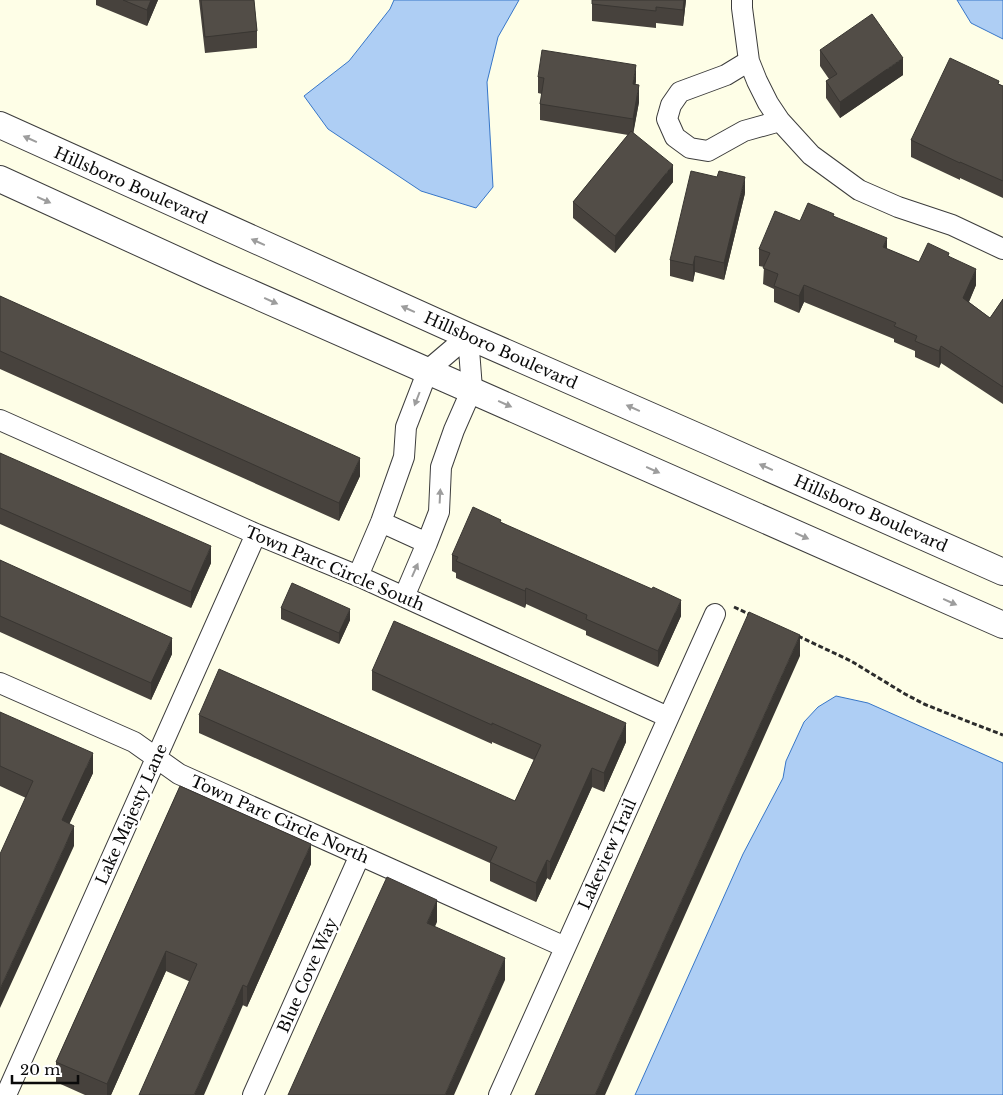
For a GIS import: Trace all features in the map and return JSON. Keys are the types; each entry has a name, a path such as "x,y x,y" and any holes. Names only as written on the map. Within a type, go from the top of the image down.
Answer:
{"street":[{"path":"742,0 749,61 757,81 780,122 811,155 859,190 898,207 952,225 1003,249"},
{"path":"749,61 726,75 680,92 671,105 667,119 675,137 690,148 708,151 744,131 780,122"},
{"name":"Hillsboro Boulevard","path":"0,125 468,336 1003,572"},
{"path":"0,180 210,275 1003,625"},
{"path":"358,576 381,522 404,457 406,427 428,370 468,336"},
{"path":"404,597 439,512 442,467 454,430 472,389 468,336"},
{"name":"Town Parc Circle South","path":"0,420 256,534 358,576 668,717"},
{"path":"381,522 427,543"},
{"name":"Lake Majesty Lane","path":"9,1094 256,534"},
{"name":"Lakeview Trail","path":"499,1095 715,614"},
{"name":"Town Parc Circle North","path":"0,683 134,742 179,774 565,947"},
{"name":"Blue Cove Way","path":"253,1095 360,855"}],"path":[{"path":"715,614 724,602 760,618"},
{"path":"796,635 851,661 924,704 1003,735"}],"water":[{"path":"394,0 519,0 498,37 487,82 493,187 476,208 421,191 328,129 304,96 349,61 390,9"},
{"path":"957,0 1003,0 1003,39 971,23"},
{"path":"836,696 868,703 1003,763 1003,1095 635,1095 743,854 783,778 786,761 804,722 818,707"}],"building":[{"path":"123,0 151,0 147,10"},
{"path":"201,0 254,0 257,31 205,37"},
{"path":"592,0 684,0 683,10 656,7 656,11 592,4"},
{"path":"872,14 903,58 840,102 826,81 837,74 820,50"},
{"path":"542,50 636,65 633,84 639,85 633,119 540,104 544,78 538,77"},
{"path":"950,58 999,81 998,84 1003,86 1003,181 911,140"},
{"path":"631,131 673,165 615,236 573,202"},
{"path":"691,171 717,177 719,171 745,177 724,263 695,256 693,265 670,260"},
{"path":"808,203 834,214 833,216 887,238 883,247 919,262 928,243 949,253 948,256 976,269 963,298 990,318 1003,299 1003,387 941,346 939,351 915,341 917,336 894,326 896,323 804,285 799,296 774,286 778,274 763,268 770,253 759,249 775,211 800,221"},
{"path":"0,296 360,458 339,503 0,351"},
{"path":"0,453 211,546 191,592 0,508"},
{"path":"473,507 501,520 500,522 681,600 658,651 586,619 587,615 526,588 525,591 456,561 458,557 452,555"},
{"path":"0,560 172,638 151,683 0,616"},
{"path":"292,583 350,609 339,633 281,608"},
{"path":"749,612 800,635 595,1095 535,1095"},
{"path":"394,621 626,723 604,773 592,768 550,862 547,860 536,883 490,862 497,847 199,715 219,669 515,801 541,745 372,671"},
{"path":"0,712 93,753 62,820 74,826 0,989 0,854 33,781 0,766"},
{"path":"180,786 311,844 247,987 243,985 194,1095 139,1095 197,964 166,951 107,1084 56,1062"},
{"path":"387,877 437,900 427,923 505,958 445,1095 288,1095 322,1019"}]}
